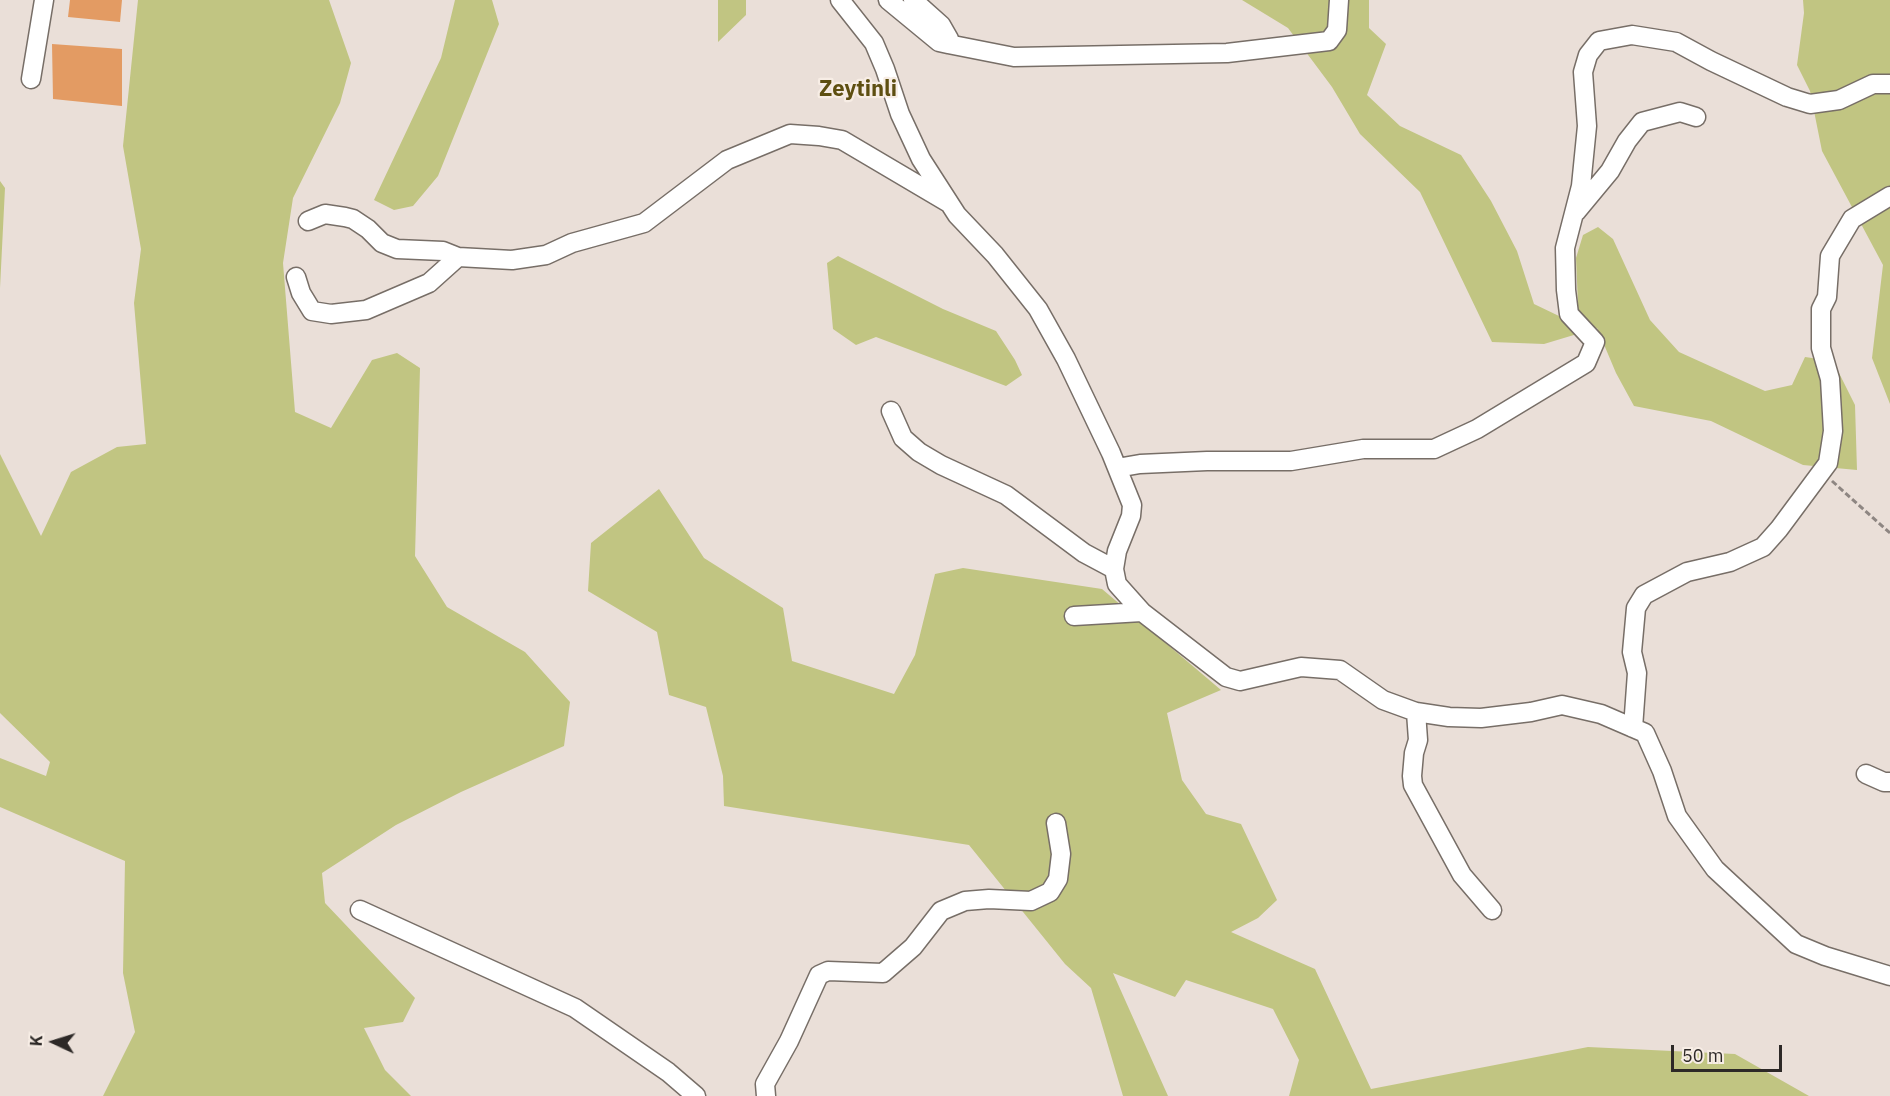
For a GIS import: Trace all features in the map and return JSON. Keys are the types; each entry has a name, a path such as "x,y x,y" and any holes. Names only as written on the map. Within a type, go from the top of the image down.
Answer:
{"street":[{"path":"31,79 44,0"},
{"path":"840,0 874,43 900,114 921,159 957,215 995,255 1038,309 1066,359 1132,505 1131,516 1117,551 1114,569 1117,584 1142,612 1226,678 1240,681 1301,667 1340,670 1383,700 1416,711 1449,717 1481,718 1531,712 1562,705 1601,714 1645,733 1662,771 1677,816 1715,869 1796,944 1825,956 1890,976"},
{"path":"888,0 939,42 1014,57 1227,53 1329,41 1337,30 1339,0"},
{"path":"913,0 940,25 949,39 948,44"},
{"path":"1117,468 1140,464 1207,461 1291,461 1363,449 1434,449 1477,429 1586,363 1595,342 1569,314 1565,248 1581,186 1587,126 1583,72 1588,55 1599,41 1632,35 1676,42 1787,97 1810,104 1839,100 1873,84 1890,84"},
{"path":"1573,216 1610,171 1627,141 1642,122 1680,112 1696,117"},
{"path":"308,221 325,214 353,219 368,229 382,243 397,249 443,251 458,257 512,260 546,255 572,243 644,223 727,160 790,134 842,140 951,205"},
{"path":"1633,728 1636,673 1632,652 1636,608 1644,595 1687,572 1730,562 1763,548 1828,463 1833,431 1830,379 1821,348 1821,309 1827,297 1830,256 1852,219 1890,196"},
{"path":"296,277 301,293 312,311 331,314 366,310 429,283 458,257"},
{"path":"891,411 903,438 919,452 940,465 1006,495 1084,554 1114,569"},
{"path":"1074,616 1142,612"},
{"path":"1416,711 1418,740 1414,753 1413,785 1462,875 1492,910"},
{"path":"1866,774 1884,782 1890,782"},
{"path":"766,1096 765,1084 789,1041 819,975 828,971 883,973 912,947 941,911 965,901 989,899 1031,901 1050,891 1058,879 1061,854 1056,823"},
{"path":"360,910 575,1008 668,1072 696,1096"}],"path":[{"path":"1822,472 1890,533"}],"green space":[{"path":"138,0 329,0 351,63 340,103 293,198 283,263 295,412 331,428 372,360 397,353 420,368 415,556 447,607 525,652 570,702 564,746 461,792 396,825 322,873 325,903 415,998 403,1022 364,1028 385,1070 411,1096 103,1096 135,1032 123,973 125,861 0,807 0,758 46,776 50,762 0,713 0,454 41,536 71,472 117,447 146,444 134,303 141,249 123,146"},
{"path":"455,0 492,0 499,24 438,176 413,206 394,210 374,200 441,58"},
{"path":"718,0 746,0 746,15 718,42"},
{"path":"1242,0 1369,0 1369,28 1386,44 1367,95 1400,126 1461,155 1491,201 1517,251 1534,304 1559,316 1578,305 1576,258 1583,235 1598,227 1613,239 1650,320 1679,352 1765,391 1792,385 1805,357 1833,361 1855,405 1857,470 1803,465 1711,421 1634,406 1616,373 1597,328 1544,344 1492,342 1420,192 1360,134 1332,87 1288,28"},
{"path":"1803,0 1890,0 1890,404 1872,358 1883,265 1822,151 1810,91 1797,65 1804,13"},
{"path":"0,181 5,188 0,288"},
{"path":"838,256 943,309 996,331 1022,375 1006,386 876,337 856,345 833,329 827,263"},
{"path":"659,489 704,558 783,608 792,661 894,694 915,655 935,574 963,568 1102,589 1221,690 1167,713 1182,780 1206,814 1241,824 1277,900 1258,918 1231,932 1315,969 1371,1089 1588,1047 1735,1054 1809,1096 1289,1096 1299,1060 1273,1009 1186,980 1175,997 1113,973 1168,1096 1123,1096 1091,988 1065,964 969,845 724,806 723,776 706,707 669,695 657,632 588,591 591,543"}],"building":[{"path":"70,0 122,0 120,22 68,17"},
{"path":"52,44 122,49 122,106 53,99"}],"district":[{"name":"Zeytinli","path":"858,90"}]}
